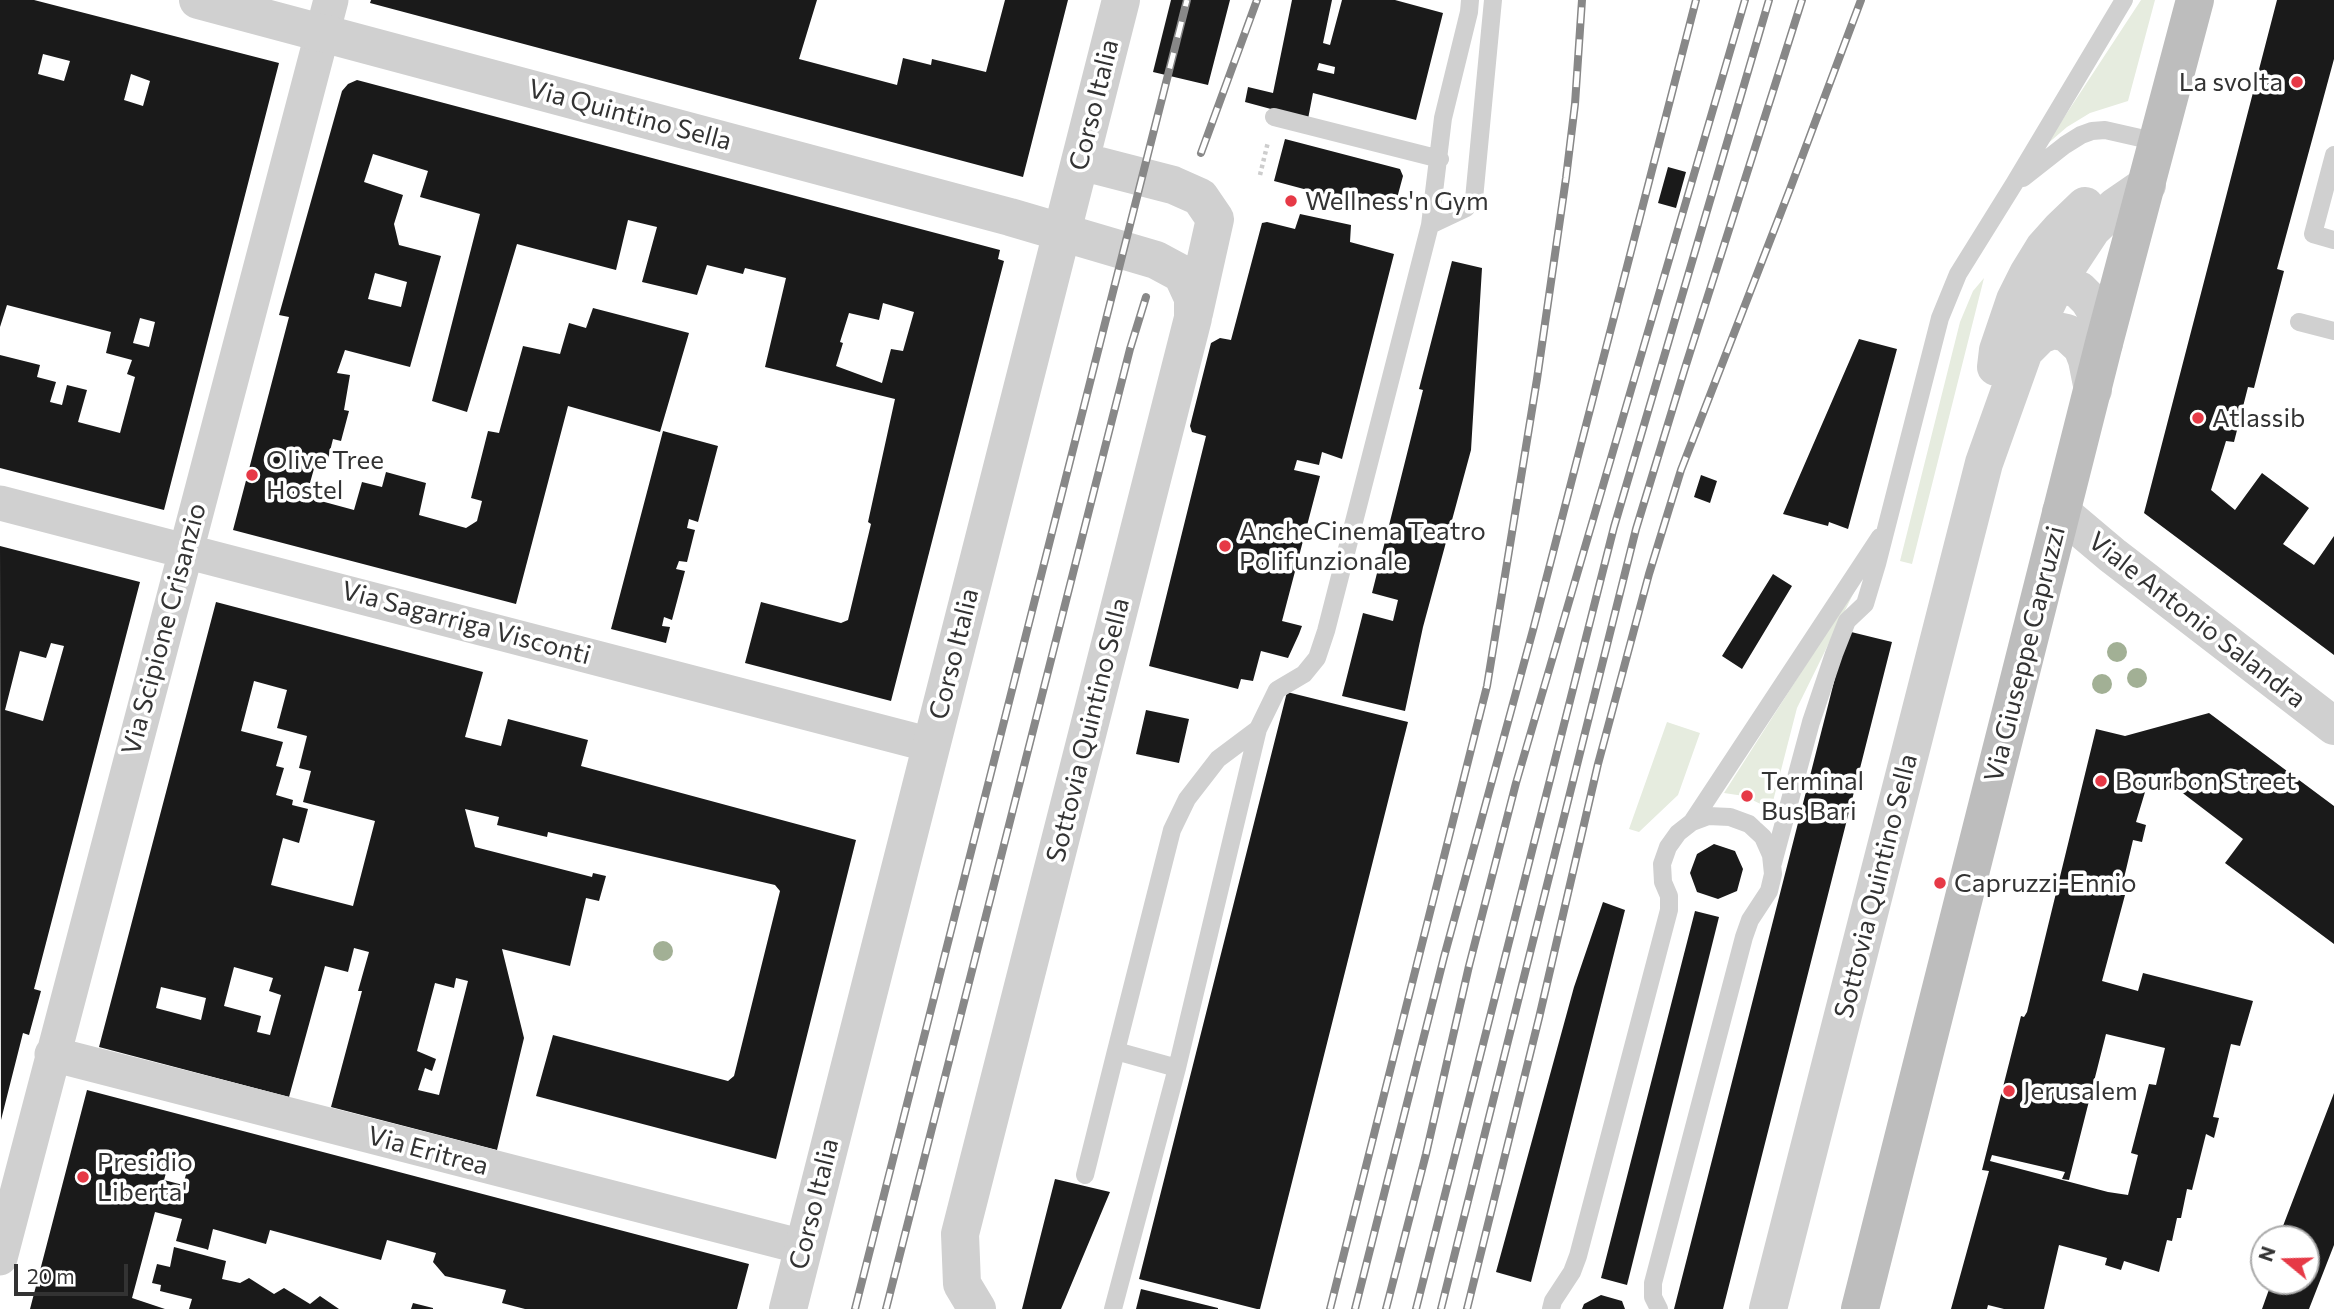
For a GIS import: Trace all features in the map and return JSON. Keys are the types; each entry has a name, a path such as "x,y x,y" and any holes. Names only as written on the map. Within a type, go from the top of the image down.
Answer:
{"main road":[{"name":"Via Giuseppe Capruzzi","path":"1860,1309 2104,343 2196,0"}],"street":[{"name":"Via Quintino Sella","path":"198,0 327,16 1061,233"},
{"name":"Corso Italia","path":"788,1309 1121,0"},
{"name":"Via Scipione Crisanzio","path":"0,1258 327,16"},
{"name":"Sottovia Quintino Sella","path":"1768,1309 1984,463 2024,351 2057,282 2092,229 2115,207 2154,159"},
{"name":"Sottovia Quintino Sella","path":"1984,463 1998,350 2015,300 2045,248 2061,229 2093,200 2154,159"},
{"path":"1080,161 1174,186 1200,197 1215,219 1193,318"},
{"name":"Sottovia Quintino Sella","path":"977,1309 962,1284 960,1234 1193,318 1194,298 1182,274 1156,260 1061,233"},
{"path":"2015,300 2029,286 2043,282 2057,282 2079,290 2089,300 2103,323 2104,343"},
{"path":"2024,351 2040,335 2053,330 2067,332 2082,347 2093,391"},
{"name":"Via Sagarriga Visconti","path":"0,503 931,745"},
{"name":"Viale Antonio Salandra","path":"2061,512 2112,555 2334,726"},
{"name":"Via Eritrea","path":"52,1054 803,1247"}],"lane":[{"path":"1113,1309 1177,1068 1258,729 1277,690 1304,674 1317,658 1323,640 1430,225 1443,118 1470,0"},
{"path":"1430,225 1466,208 1474,200 1493,0"},
{"path":"1773,864 1811,722 1847,621 1865,604 1940,318 1958,274 2124,0"},
{"path":"1274,117 1440,159"},
{"path":"2014,184 2064,145 2092,131 2105,130 2154,159"},
{"path":"2334,155 2312,234 2334,240"},
{"path":"2299,322 2334,331"},
{"path":"1692,822 1884,531"},
{"path":"1085,1175 1171,830 1187,799 1218,759 1258,729"},
{"path":"1552,1309 1553,1301 1572,1272 1578,1256 1669,910 1669,895 1663,882 1662,864 1668,847 1678,833 1692,822 1708,816 1730,817 1749,824 1763,837 1772,855 1773,874 1769,891 1744,937 1653,1283 1653,1297 1658,1309"},
{"path":"1116,1051 1177,1068"}],"shaded area":[{"path":"2141,0 2155,0 2128,101 2090,113 2067,127 2046,145"},
{"path":"1984,278 1912,564 1900,561 1960,322 1973,291"},
{"path":"1860,580 1797,708 1771,809 1744,796 1724,793"},
{"path":"1667,722 1700,733 1678,795 1639,832 1629,829"}],"building":[{"path":"0,0 34,0 279,63 164,510 0,468 0,355 40,365 37,377 56,382 50,402 62,405 67,385 87,390 78,422 120,433 135,377 127,374 132,360 106,353 111,332 7,305 0,327","holes":["43,54 70,61 64,81 38,74","131,74 150,81 143,106 124,100","140,318 155,322 149,347 133,343"]},
{"path":"371,0 817,0 799,59 897,85 903,58 931,65 932,59 986,72 1005,0 1068,0 1023,177 370,3"},
{"path":"1171,0 1230,0 1208,85 1153,72"},
{"path":"1292,0 1332,0 1323,43 1330,45 1342,0 1395,0 1443,13 1416,120 1313,93 1308,119 1245,102 1248,87 1273,93","holes":["1319,63 1335,67 1334,74 1317,70"]},
{"path":"2277,0 2334,0 2334,59 2277,269 2284,271 2254,388 2248,387 2234,442 2226,441 2211,490 2235,510 2262,473 2309,508 2283,544 2314,565 2334,536 2334,655 2144,513"},
{"path":"357,80 1000,250 998,259 1004,261 891,701 745,663 761,602 841,623 848,620 871,524 868,522 895,399 765,367 786,278 745,268 743,274 707,265 697,295 642,282 657,227 628,220 616,270 517,244 467,412 432,401 480,214 420,197 428,171 373,154 364,182 403,195 394,224 399,245 441,256 410,367 345,350 337,373 350,375 344,410 349,411 341,441 333,439 328,459 317,458 306,497 354,510 362,482 382,487 386,472 426,483 419,515 466,528 477,521 482,501 471,498 488,431 499,433 523,346 560,354 569,323 586,328 593,308 689,333 660,432 568,406 516,604 233,530 289,317 279,315 342,91","holes":["375,273 407,282 401,307 368,299","883,303 914,312 903,351 891,349 882,383 836,366 849,313 879,320"]},
{"path":"1285,139 1400,169 1403,176 1393,213 1274,181"},
{"path":"1668,167 1686,172 1676,208 1658,203"},
{"path":"1300,214 1351,225 1350,242 1394,254 1342,459 1322,452 1319,465 1297,460 1294,470 1320,476 1282,621 1302,626 1288,658 1261,651 1253,681 1241,679 1238,689 1149,666 1206,436 1192,432 1190,426 1211,343 1220,338 1231,340 1262,223 1295,229"},
{"path":"1452,261 1482,268 1471,450 1423,627 1405,711 1342,696 1363,613 1393,621 1398,600 1372,593"},
{"path":"1859,339 1897,349 1848,529 1829,522 1828,526 1783,514"},
{"path":"663,431 718,446 698,522 689,519 687,528 695,530 687,562 679,561 676,569 685,571 672,620 664,617 662,626 670,627 666,643 611,629"},
{"path":"1701,475 1717,481 1710,503 1694,497"},
{"path":"0,546 140,582 34,989 41,991 29,1035 23,1033 1,1120","holes":["51,643 64,646 43,721 5,710 20,651 46,658"]},
{"path":"1773,574 1792,586 1742,669 1722,656"},
{"path":"216,602 483,672 465,737 501,746 508,719 588,740 581,766 856,840 776,1159 536,1096 553,1035 728,1081 734,1076 780,891 775,885 548,832 547,837 497,825 499,817 465,809 475,847 592,877 593,873 606,876 599,901 586,898 570,966 502,949 524,1038 497,1150 331,1107 362,991 358,991 369,952 354,948 348,972 325,966 289,1097 99,1047","holes":["254,681 287,690 277,728 307,736 299,768 311,771 303,802 375,821 353,906 271,885 283,838 299,843 308,809 292,805 293,800 276,795 284,768 276,766 283,742 241,731","234,967 273,978 269,991 281,995 270,1035 257,1032 261,1016 224,1006","456,978 468,981 439,1095 418,1090 425,1068 432,1071 436,1059 417,1051 435,983 454,988","161,987 206,998 201,1020 156,1008"]},
{"path":"1847,631 1892,642 1723,1309 1674,1309"},
{"path":"1287,692 1408,722 1260,1309 1257,1309 1139,1279"},
{"path":"1146,710 1189,719 1179,763 1136,754"},
{"path":"2209,713 2334,806 2334,944 2225,863 2243,839 2180,791 2148,782 2136,822 2146,825 2142,842 2133,840 2120,895 2125,895 2102,981 2138,991 2143,973 2253,1001 2240,1046 2231,1044 2213,1117 2219,1118 2214,1138 2206,1134 2192,1190 2187,1189 2181,1218 2177,1218 2172,1241 2167,1240 2159,1272 2124,1261 2121,1270 2105,1265 2107,1258 2059,1245 2044,1309 2004,1309 1988,1305 1987,1309 1951,1309 1989,1171 1982,1170 2021,1016 2024,1017 2027,1012 2096,729 2125,736","holes":["2106,1034 2165,1048 2156,1085 2149,1084 2131,1153 2138,1155 2128,1195 2108,1192 1990,1161 1992,1155 2065,1172 2062,1179 2069,1180"]},
{"path":"1714,844 1735,851 1743,869 1737,891 1718,899 1697,892 1690,873 1697,854"},
{"path":"1603,902 1625,910 1531,1282 1496,1272 1574,987"},
{"path":"1695,911 1719,917 1627,1285 1601,1278"},
{"path":"87,1090 749,1264 737,1309 525,1309 502,1303 506,1290 445,1276 433,1262 436,1253 387,1240 381,1260 270,1230 266,1244 213,1229 208,1250 176,1241 182,1219 155,1212 132,1298 165,1309 30,1309","holes":["170,1159 189,1164 183,1185 164,1180"]},
{"path":"2334,1093 2334,1245 2320,1281 2320,1225 2283,1225"},
{"path":"1055,1179 1110,1192 1061,1309 1022,1309"},
{"path":"174,1247 226,1261 222,1279 240,1283 249,1278 274,1294 284,1288 310,1304 320,1296 339,1309 189,1309 192,1299 160,1291 161,1285 152,1283 157,1264 170,1267"},
{"path":"1141,1289 1218,1308 1218,1309 1136,1309"},
{"path":"1601,1295 1622,1301 1625,1309 1582,1309 1584,1304"},
{"path":"2267,1295 2314,1295 2309,1309 2262,1309"},
{"path":"413,1303 433,1308 433,1309 411,1309"}],"railway":[{"path":"855,1309 1187,0"},
{"path":"1201,153 1257,0"},
{"path":"1330,1309 1487,686 1537,379 1566,178 1575,104 1582,0"},
{"path":"1355,1309 1444,957 1533,630 1696,0"},
{"path":"1386,1309 1516,783 1745,0"},
{"path":"1416,1309 1614,527 1769,0"},
{"path":"1441,1309 1636,529 1802,0"},
{"path":"1467,1309 1598,764 1649,574 1681,470 1861,0"},
{"path":"886,1309 1130,349 1146,297"}],"place":[{"name":"La svolta","path":"2297,82"},
{"name":"Wellness'n Gym","path":"1291,201"},
{"name":"Atlassib","path":"2198,418"},
{"name":"Olive Tree Hostel","path":"252,475"},
{"name":"AncheCinema Teatro Polifunzionale","path":"1225,546"},
{"name":"Bourbon Street","path":"2101,781"},
{"name":"Terminal Bus Bari","path":"1747,796"},
{"name":"Capruzzi-Ennio","path":"1940,883"},
{"name":"Jerusalem","path":"2009,1091"},
{"name":"Presidio Liberta'","path":"83,1177"}]}
